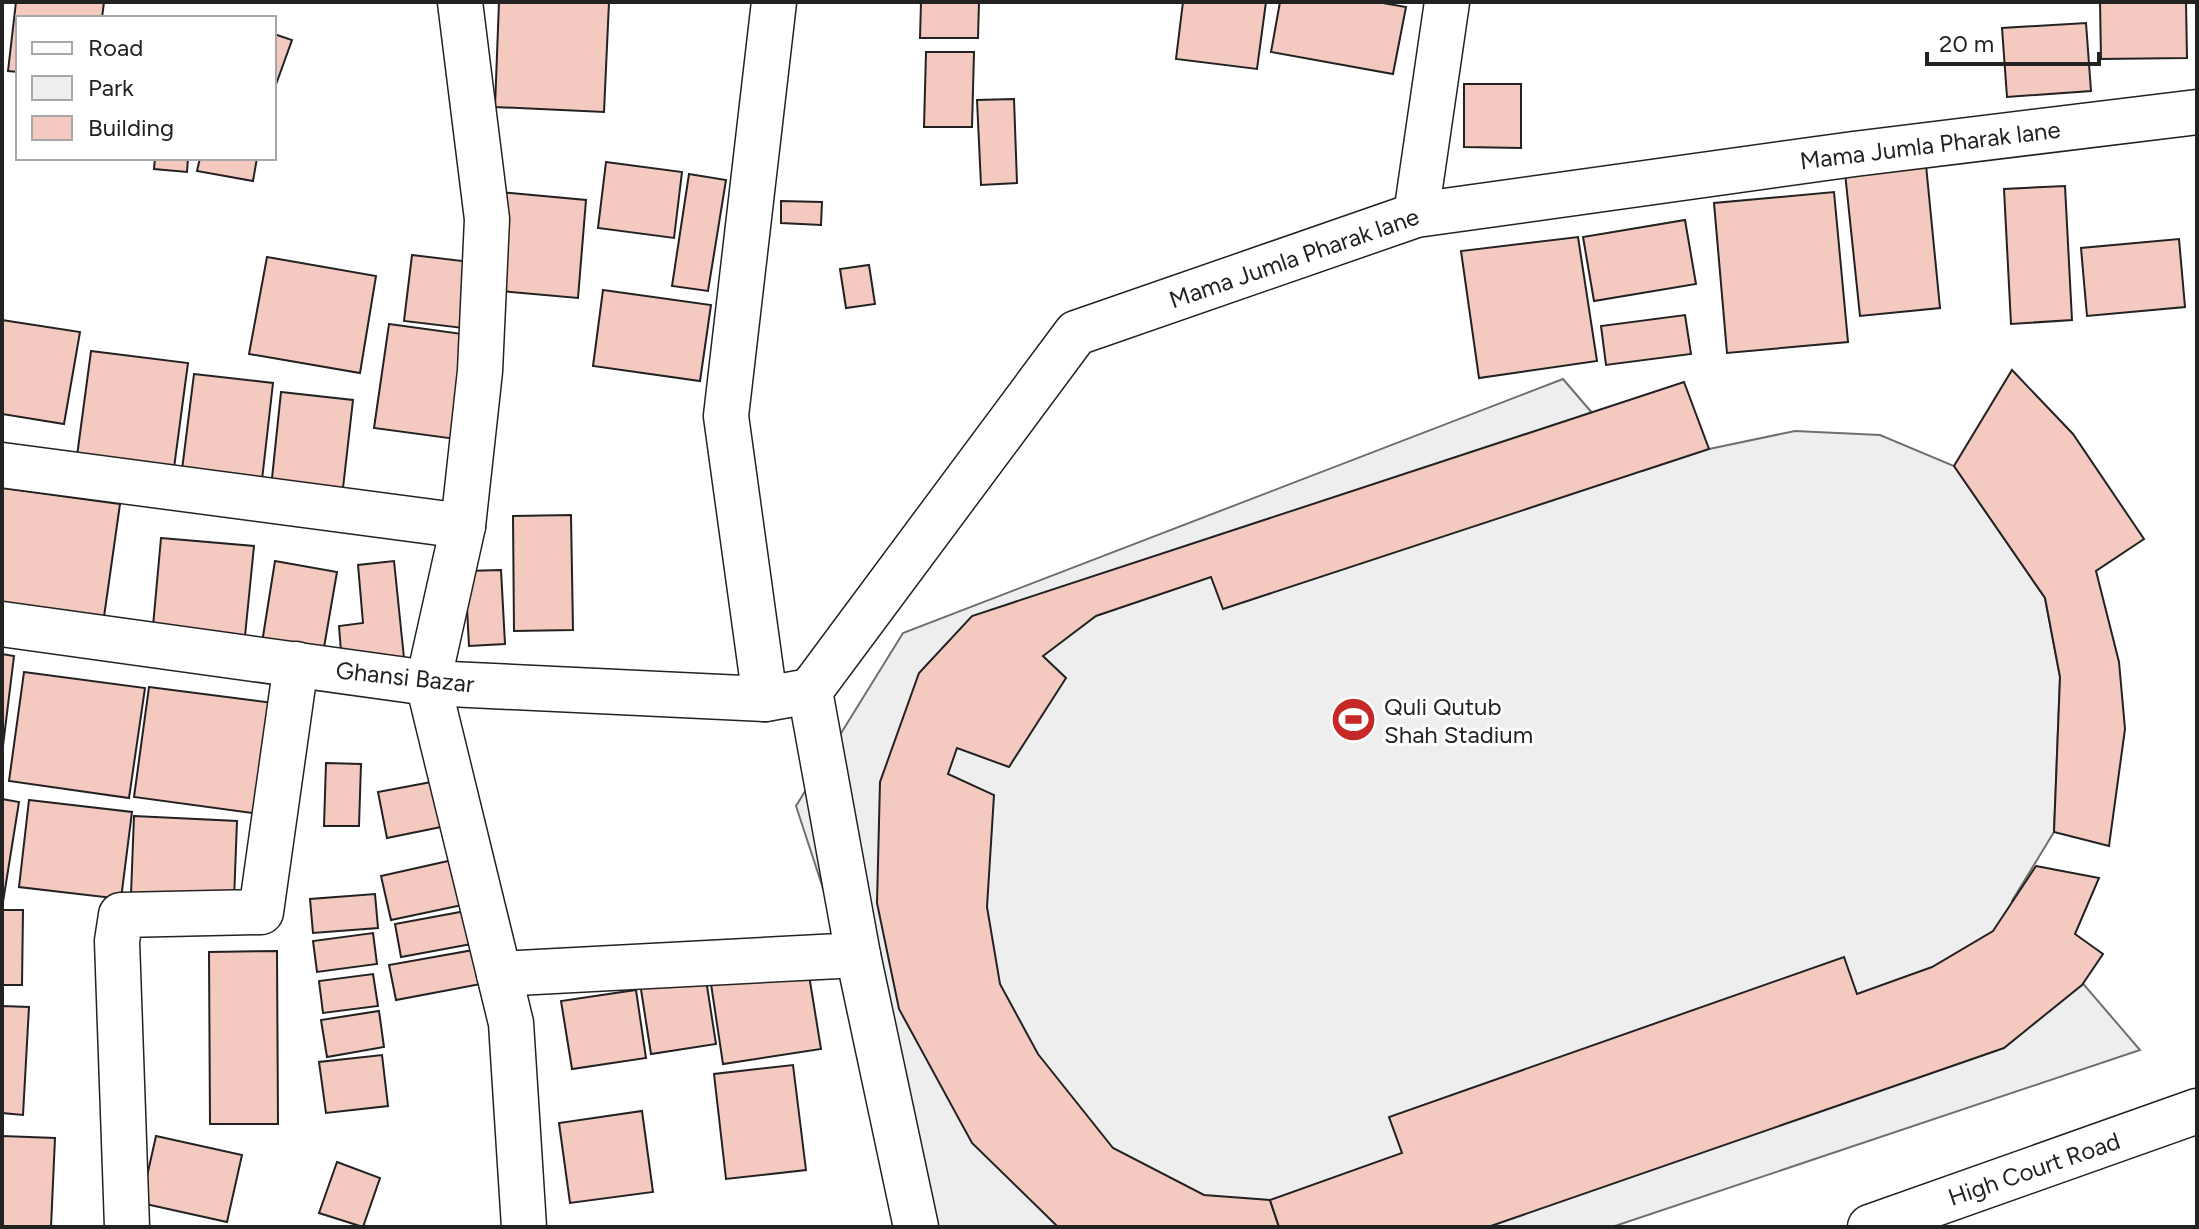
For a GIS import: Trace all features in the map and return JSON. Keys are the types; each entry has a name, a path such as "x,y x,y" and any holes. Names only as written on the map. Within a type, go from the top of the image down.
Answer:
{"main road":[{"path":"460,2 487,219 480,371 463,526 428,683 511,1023 524,1227"},
{"path":"765,699 726,416 774,2"},
{"path":"1416,215 1447,2"},
{"name":"Mama Jumla Pharak lane","path":"810,691 1076,333 1416,215 1854,154 2197,112"},
{"path":"2,465 463,526"},
{"name":"Ghansi Bazar","path":"2,624 428,683 765,699 810,691"},
{"path":"127,1227 117,941 121,915 261,912 296,664"},
{"path":"810,691 858,955 916,1227"},
{"path":"499,974 858,955"},
{"name":"High Court Road","path":"1870,1227 2197,1111"}],"green space":[{"name":"Quli Qutub Shah Stadium","path":"1563,379 1642,471 1709,449 1795,431 1880,435 1954,466 2045,598 2060,677 2054,832 2012,901 2140,1050 1612,1227 918,1227 858,995 796,806 903,633"}],"building":[{"path":"16,2 104,2 102,16 16,16 16,72 8,71"},
{"path":"499,2 609,2 604,112 495,107"},
{"path":"921,2 979,2 978,38 920,38"},
{"path":"1183,2 1266,2 1257,69 1176,59"},
{"path":"1280,2 1377,2 1406,7 1393,74 1271,52"},
{"path":"2100,2 2186,2 2187,58 2101,59"},
{"path":"2086,23 2091,91 2007,97 2002,28"},
{"path":"276,35 292,40 276,84"},
{"path":"926,52 974,52 972,127 924,127"},
{"path":"1464,84 1521,84 1521,148 1464,147"},
{"path":"1014,99 1017,183 981,185 977,100"},
{"path":"155,160 188,160 187,172 154,169"},
{"path":"200,160 257,160 253,181 197,171"},
{"path":"606,162 682,172 674,238 598,228"},
{"path":"1926,165 1940,308 1860,316 1845,173"},
{"path":"689,174 726,180 708,291 672,286"},
{"path":"2065,186 2072,320 2011,324 2004,189"},
{"path":"499,192 586,200 578,298 490,290"},
{"path":"1834,192 1848,342 1727,353 1714,203"},
{"path":"781,201 822,202 821,225 781,223"},
{"path":"1685,220 1696,284 1594,301 1583,237"},
{"path":"1578,237 1597,361 1479,378 1461,251"},
{"path":"2179,239 2185,307 2087,316 2081,248"},
{"path":"412,255 471,262 463,328 404,321"},
{"path":"267,257 376,276 360,373 249,354"},
{"path":"869,265 875,304 846,308 840,269"},
{"path":"603,290 711,305 700,381 593,366"},
{"path":"1685,315 1691,354 1606,365 1601,326"},
{"path":"2,320 80,332 64,424 2,414"},
{"path":"389,324 477,336 463,440 374,428"},
{"path":"91,351 188,363 174,468 77,456"},
{"path":"2012,370 2073,434 2144,539 2096,571 2119,662 2125,729 2109,846 2054,832 2060,677 2045,598 1954,466"},
{"path":"194,374 273,383 262,480 182,470"},
{"path":"1684,382 1709,449 1223,609 1211,577 1096,616 1043,656 1066,678 1009,767 957,748 948,774 994,795 987,907 1000,984 1038,1054 1113,1148 1204,1195 1270,1200 1279,1227 1058,1227 972,1143 899,1009 877,903 880,782 919,673 972,616"},
{"path":"281,392 353,400 342,497 271,488"},
{"path":"2,488 120,504 103,624 2,610"},
{"path":"571,515 573,630 514,631 513,516"},
{"path":"161,538 254,546 244,646 152,637"},
{"path":"275,561 337,572 322,659 261,649"},
{"path":"394,561 404,658 342,664 339,626 363,623 358,565"},
{"path":"501,570 505,644 469,646 465,571"},
{"path":"2,654 14,656 2,754"},
{"path":"24,672 145,688 129,798 9,781"},
{"path":"149,687 274,703 259,814 134,797"},
{"path":"326,763 361,764 359,826 324,826"},
{"path":"442,780 451,825 387,838 378,792"},
{"path":"2,799 19,802 3,902 2,902"},
{"path":"29,800 132,812 121,899 19,887"},
{"path":"134,816 237,821 234,900 131,894"},
{"path":"457,859 467,904 391,920 381,876"},
{"path":"2036,866 2099,878 2075,934 2103,954 2082,985 2004,1048 1488,1227 1279,1227 1270,1200 1402,1153 1389,1117 1844,957 1857,994 1932,967 1993,931"},
{"path":"375,894 378,928 313,933 310,899"},
{"path":"2,910 23,910 22,985 2,985"},
{"path":"471,910 477,943 401,957 395,924"},
{"path":"373,933 377,964 317,972 313,941"},
{"path":"479,949 486,983 396,1000 389,965"},
{"path":"277,951 278,1124 210,1124 209,952"},
{"path":"808,969 821,1049 723,1064 711,984"},
{"path":"705,973 716,1044 651,1054 640,983"},
{"path":"373,974 378,1006 323,1013 319,981"},
{"path":"636,990 646,1058 572,1069 561,1001"},
{"path":"2,1006 29,1007 23,1115 2,1113"},
{"path":"379,1011 384,1047 327,1057 321,1020"},
{"path":"382,1055 388,1106 326,1113 319,1062"},
{"path":"793,1065 806,1170 726,1179 714,1074"},
{"path":"642,1111 653,1192 570,1203 559,1123"},
{"path":"2,1136 55,1138 51,1227 2,1227"},
{"path":"156,1136 242,1155 227,1222 141,1203"},
{"path":"337,1162 380,1178 363,1227 319,1213"}],"place":[{"name":"Quli Qutub Shah Stadium","path":"1353,720"}]}
